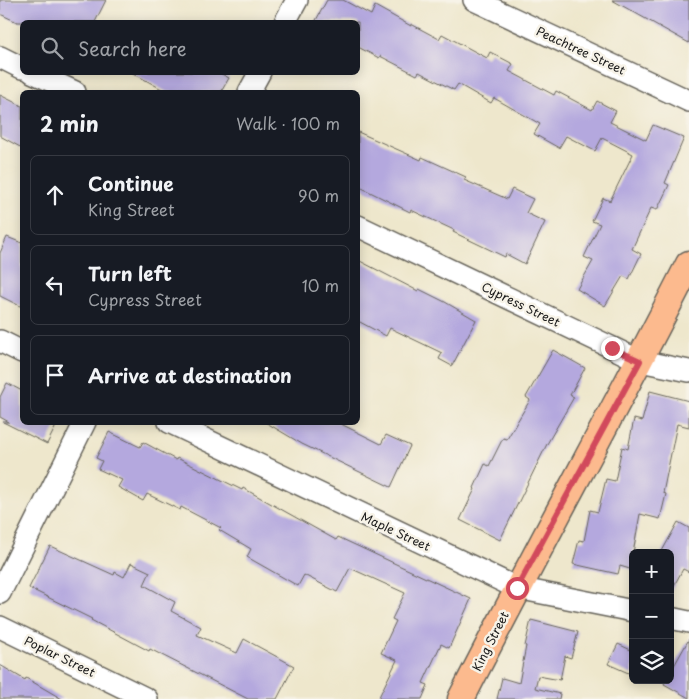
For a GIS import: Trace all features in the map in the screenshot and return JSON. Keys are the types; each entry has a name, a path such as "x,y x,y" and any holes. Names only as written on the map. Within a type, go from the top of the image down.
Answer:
{"main road":[{"name":"King Street","path":"461,699 517,588 640,361 689,264"}],"street":[{"path":"286,20 297,0"},
{"name":"Peachtree Street","path":"474,0 689,100"},
{"path":"0,57 20,67"},
{"path":"38,75 71,90"},
{"path":"250,90 258,75"},
{"name":"Cypress Street","path":"360,227 640,361 689,371"},
{"path":"0,341 20,351"},
{"path":"0,593 84,425"},
{"name":"Maple Street","path":"175,425 517,588 629,610"},
{"path":"674,619 689,622"},
{"name":"Poplar Street","path":"0,627 147,699"}],"building":[{"path":"0,0 106,0 96,20 20,20 20,22 17,22 0,14"},
{"path":"327,0 343,0 371,15 375,6 439,39 442,34 487,58 490,52 513,64 509,71 554,95 556,91 592,110 597,101 616,111 610,122 646,140 653,125 684,138 665,183 669,185 657,210 651,208 632,249 641,254 629,279 623,276 605,306 577,289 593,261 584,257 600,224 592,221 603,198 610,201 633,154 602,138 595,151 566,136 559,148 534,134 540,124 494,98 491,103 458,84 454,90 419,72 417,75 360,48 360,20 316,20"},
{"path":"612,0 689,0 689,43"},
{"path":"136,75 224,75 229,78 222,90 163,90"},
{"path":"0,95 20,105 20,147 0,136"},
{"path":"360,133 421,160 422,157 466,177 464,180 507,199 512,189 533,199 526,213 545,222 525,264 506,254 505,257 411,210 410,212 360,187"},
{"path":"7,237 20,242 20,306 0,296 0,253"},
{"path":"360,261 418,291 419,289 445,302 476,320 452,366 439,359 442,353 390,328 386,336 360,322"},
{"path":"553,350 585,368 570,395 574,397 547,444 500,540 460,520 485,464 489,466 503,438 507,439 530,400 526,397"},
{"path":"7,383 20,390 20,425 56,425 47,444 3,422 9,422 0,417 0,397"},
{"path":"650,391 689,401 689,427 677,424 663,493 666,494 660,519 640,514 634,549 629,549 629,569 620,566 618,574 573,564 579,540 584,541 590,510 598,512 606,479 615,481 622,447 628,449 634,419 642,421"},
{"path":"270,425 343,425 381,444 386,435 410,446 391,487 302,444"},
{"path":"109,432 140,447 143,442 176,460 177,458 242,490 243,488 336,540 338,537 471,599 449,648 441,644 423,683 428,685 422,699 378,699 397,660 381,653 396,621 392,619 405,593 350,568 337,592 304,575 298,586 247,557 251,549 219,530 221,528 181,507 180,510 147,494 143,501 118,487 122,480 98,469 102,461 96,458"},
{"path":"678,522 689,528 689,572 683,569 674,586 674,549 663,549"},
{"path":"50,546 114,575 115,572 124,577 131,563 150,572 144,585 175,602 171,611 201,627 197,635 237,653 244,639 294,666 277,699 248,699 150,649 149,651 92,619 29,588"},
{"path":"531,620 578,632 571,658 565,656 560,680 538,676 535,688 560,694 559,699 497,699 502,678 519,683"},
{"path":"689,639 689,698 664,684 674,684 674,666"},
{"path":"618,644 629,649 629,673 608,664"},
{"path":"0,665 25,680 26,678 62,699 0,699"}],"route":[{"path":"517,588 640,361 612,348"}]}
